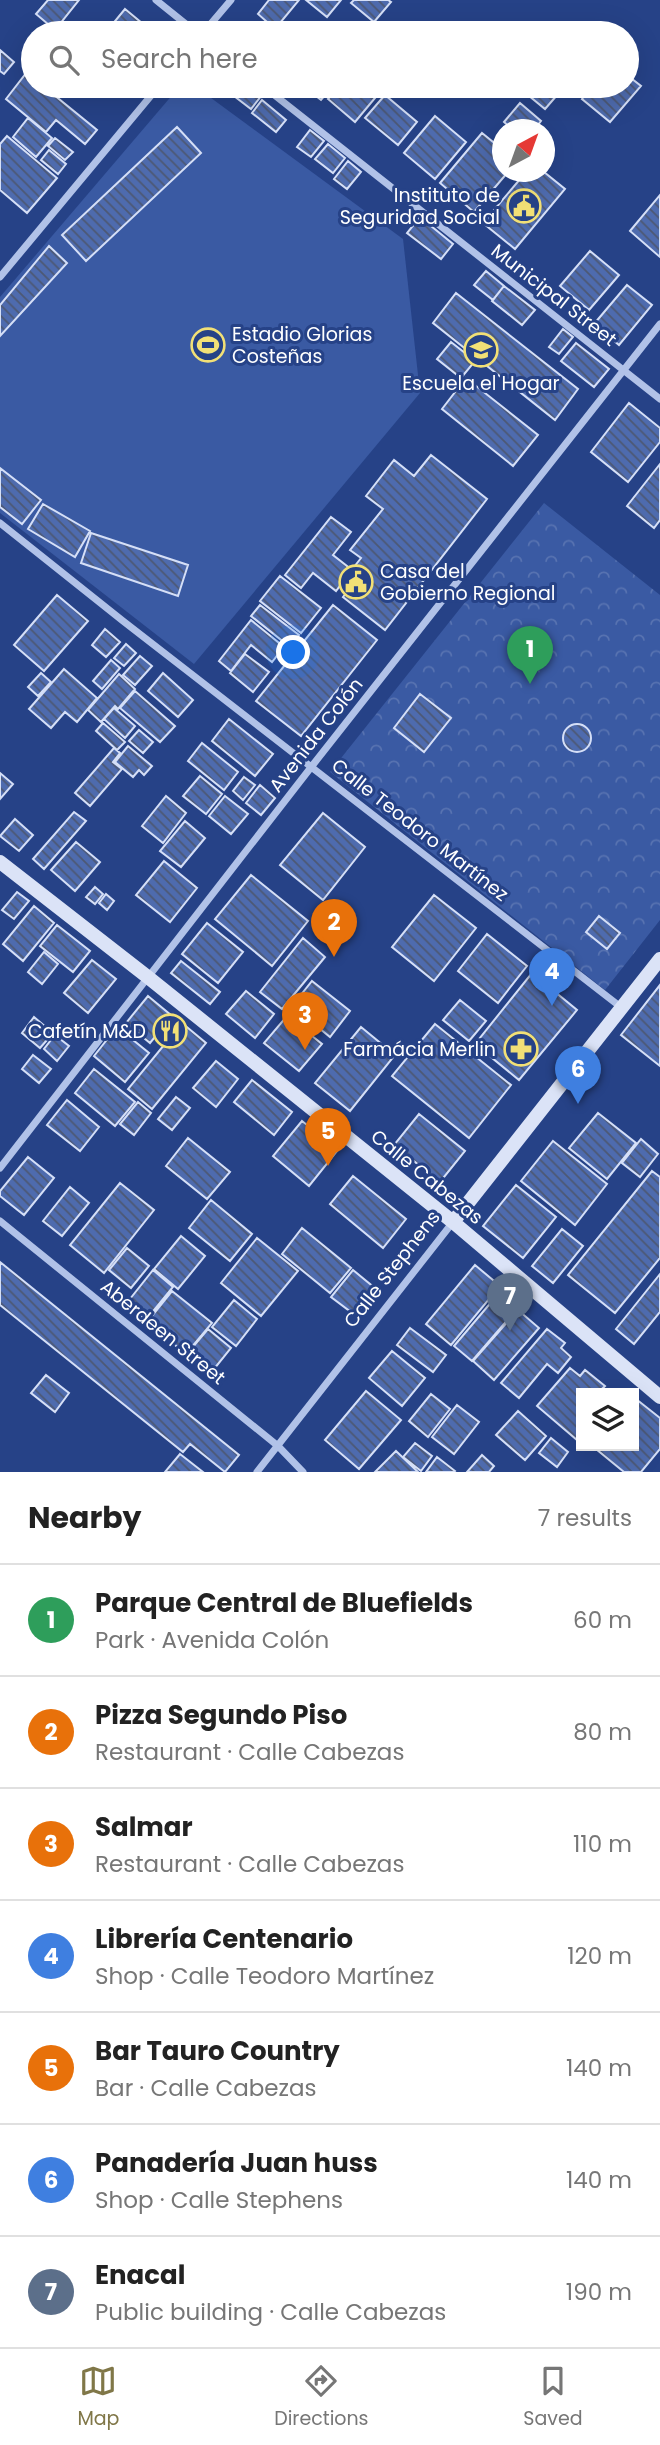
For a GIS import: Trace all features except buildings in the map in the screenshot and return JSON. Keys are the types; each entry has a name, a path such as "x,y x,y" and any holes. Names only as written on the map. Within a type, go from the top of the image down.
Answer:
{"street":[{"path":"156,0 182,21"},
{"path":"213,21 231,0"},
{"path":"0,277 149,98"},
{"name":"Municipal Street","path":"278,98 660,399"},
{"name":"Avenida Colón","path":"0,1168 622,369 660,324"},
{"name":"Calle Teodoro Martínez","path":"0,523 622,1008"},
{"name":"Calle Cabezas","path":"0,862 453,1222 660,1397"},
{"name":"Calle Stephens","path":"257,1472 660,958"},
{"name":"Aberdeen Street","path":"0,1221 278,1446 303,1472"}],"green space":[{"name":"Estadio Glorias Costeñas","path":"170,98 211,98 403,239 420,393 194,664 0,513 0,297"},
{"path":"544,503 660,595 660,920 605,990 330,772"}],"place":[{"name":"Instituto de Seguridad Social","path":"524,206"},
{"name":"Estadio Glorias Costeñas","path":"208,345"},
{"name":"Escuela el Hogar","path":"481,350"},
{"name":"Casa del Gobierno Regional","path":"356,582"},
{"name":"Parque Central de Bluefields","path":"530,684"},
{"name":"Pizza Segundo Piso","path":"334,957"},
{"name":"Librería Centenario","path":"552,1006"},
{"name":"Cafetín M&D","path":"170,1031"},
{"name":"Farmácia Merlin","path":"521,1049"},
{"name":"Salmar","path":"305,1050"},
{"name":"Panadería Juan huss","path":"578,1104"},
{"name":"Bar Tauro Country","path":"328,1166"},
{"name":"Enacal","path":"510,1331"}]}
